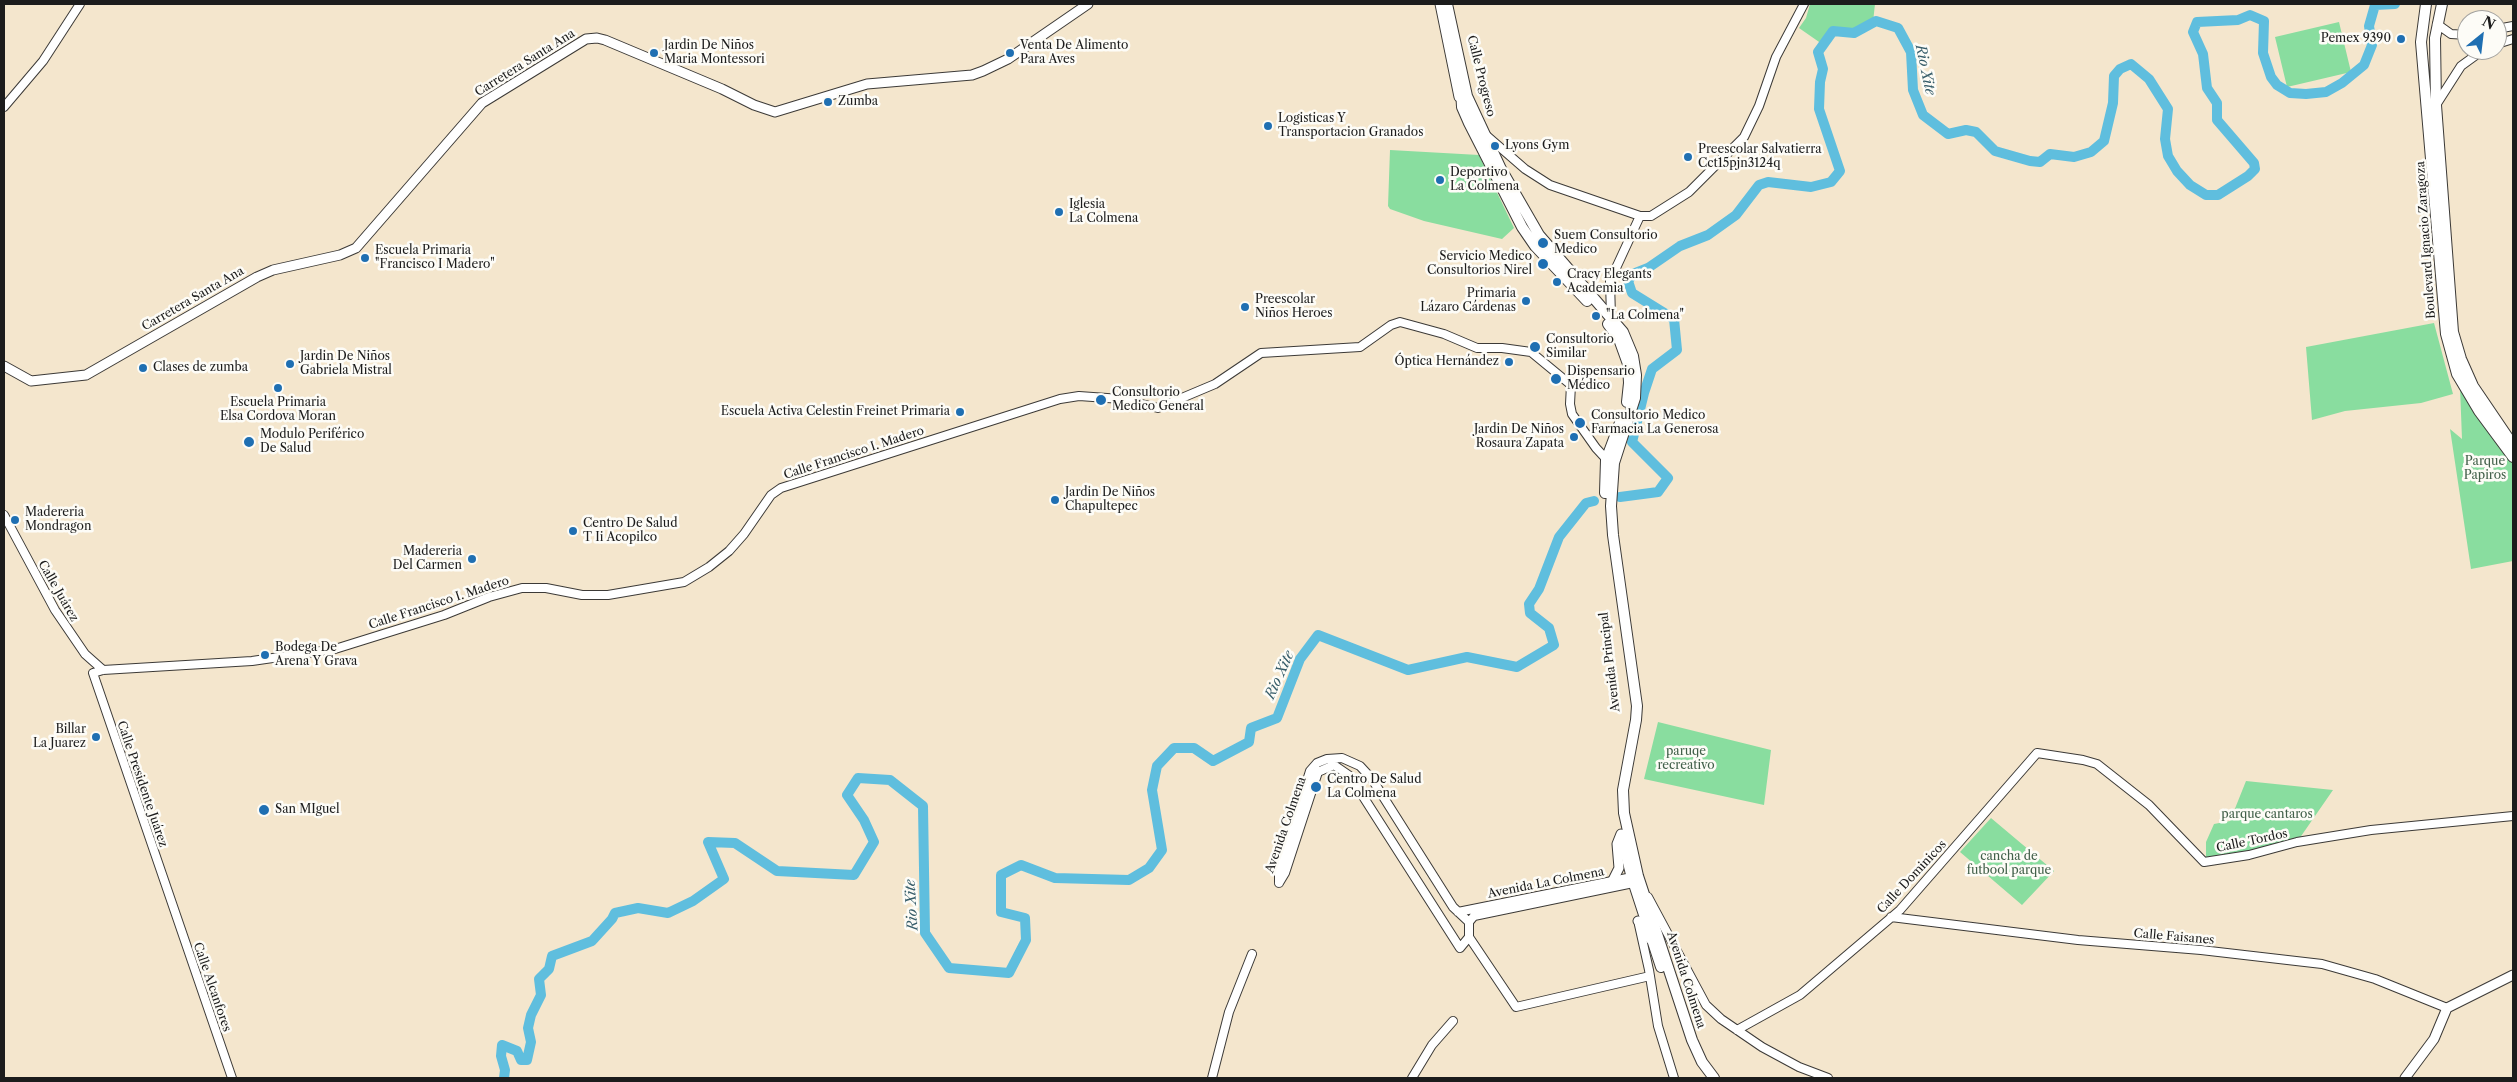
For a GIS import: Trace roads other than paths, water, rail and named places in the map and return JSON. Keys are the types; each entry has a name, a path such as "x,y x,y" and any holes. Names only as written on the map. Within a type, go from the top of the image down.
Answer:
{"main road":[{"name":"Carretera Santa Ana","path":"4,366 31,381 86,375 256,277 273,270 333,257 356,248 440,148 482,103 586,39 597,38 612,43 722,89 754,106 775,112 867,84 972,75 1008,59 1088,4"},
{"path":"1445,4 1468,105"},
{"name":"Boulevard Ignacio Zaragoza","path":"2426,4 2422,42 2446,334 2457,374 2479,411 2513,457"},
{"name":"Boulevard Ignacio Zaragoza","path":"2442,4 2436,24 2434,50 2436,105 2453,332 2461,359 2473,386 2513,445"},
{"name":"Calle Progreso","path":"1468,105 1539,235 1611,317 1628,342 1636,375 1632,408 1610,462"},
{"name":"Calle Progreso","path":"1468,105 1495,178 1522,227 1535,246 1607,323 1624,350 1629,373 1628,398 1610,462"},
{"name":"Avenida Principal","path":"1610,462 1604,506 1630,705 1628,728 1618,782 1618,812 1621,834 1637,882"},
{"name":"Avenida Principal","path":"1610,462 1613,535 1637,706 1623,790 1624,813 1637,882"},
{"path":"1612,882 1619,868 1617,844 1621,834"},
{"name":"Avenida Colmena","path":"1637,882 1652,942 1687,1044 1706,1078"},
{"name":"Avenida Colmena","path":"1637,882 1692,1040 1702,1062 1714,1078"},
{"path":"1638,921 1652,942"},
{"path":"2405,1078 2434,1039 2447,1008 2513,975"}],"street":[{"path":"4,107 43,61 80,4"},
{"path":"1484,133 1534,176 1567,192 1643,216 1662,210 1689,192 1744,137 1759,106 1776,57 1804,4"},
{"path":"2436,24 2451,34 2457,34"},
{"path":"2436,105 2461,66 2469,60"},
{"path":"1611,317 1610,281 1643,216"},
{"name":"Calle Francisco I. Madero","path":"93,673 103,670 252,661 335,649 444,615 489,597 522,588 546,588 582,595 608,595 684,582 709,567 729,551 744,534 771,495 781,488 1060,399 1079,396 1120,399 1158,408 1216,384 1261,353 1360,346 1391,325 1400,322 1444,334 1477,348 1502,348 1531,352 1572,385 1570,404 1572,414 1610,462"},
{"name":"Calle Juárez","path":"4,515 55,610 85,654 103,670"},
{"name":"Calle Presidente Juárez","path":"93,673 171,902"},
{"name":"Calle Tordos","path":"2036,754 2084,760 2096,764 2149,805 2204,862 2249,856 2297,842 2371,830 2512,815"},
{"name":"Calle Dominicos","path":"1738,1030 1800,995 1891,918 2036,754"},
{"name":"Avenida Colmena","path":"1469,922 1458,912 1365,770 1342,758 1327,759 1317,763 1310,771 1302,796 1279,871 1279,883 1285,873 1318,772 1329,766 1339,766 1350,776 1460,948 1469,937"},
{"name":"Avenida La Colmena","path":"1458,912 1612,882 1637,882"},
{"path":"1637,882 1706,1005 1721,1019 1792,1063 1828,1078"},
{"name":"Avenida La Colmena","path":"1469,922 1474,916 1637,882"},
{"name":"Calle Alcanfores","path":"171,902 232,1078"},
{"name":"Calle Faisanes","path":"1891,918 2078,940 2192,949 2322,964 2375,979 2447,1008"},
{"path":"1638,921 1658,1026 1674,1078"},
{"path":"1469,922 1469,937 1516,1007 1650,976"},
{"path":"1212,1078 1229,1012 1252,954"},
{"path":"1412,1078 1432,1045 1453,1021"}],"waterway":[{"name":"Rio Xite","path":"1620,497 1658,492 1668,478 1632,442 1652,369 1677,350 1674,319 1632,293 1628,281 1633,274 1648,268 1680,246 1708,235 1736,215 1759,185 1768,182 1811,187 1831,182 1840,171 1819,109 1820,82 1823,69 1818,52 1833,31 1854,33 1876,21 1898,28 1911,52 1913,90 1923,115 1948,134 1966,130 1976,132 1995,151 2030,161 2040,162 2050,154 2074,157 2091,152 2104,141 2113,103 2114,76 2120,69 2131,64 2149,79 2168,109 2165,139 2168,156 2177,171 2190,185 2206,195 2218,195 2248,176 2255,169 2254,163 2217,120 2217,103 2207,88 2203,54 2193,32 2197,22 2238,20 2250,15 2264,21 2263,53 2271,77 2277,85 2290,93 2306,94 2326,92 2342,83 2364,65 2372,45 2369,26 2375,5 2395,4"},
{"name":"Rio Xite","path":"504,1078 505,1070 501,1056 502,1045 517,1051 521,1060 527,1060 531,1042 528,1028 531,1015 541,995 539,979 549,969 552,956 592,941 615,913 638,908 668,913 693,901 724,879 708,842 735,843 777,871 854,875 874,842 864,820 847,795 858,778 890,780 923,806 925,933 949,968 1009,973 1026,940 1025,918 1001,912 1001,875 1021,865 1055,878 1129,880 1149,868 1162,850 1152,790 1157,766 1174,748 1194,748 1213,761 1249,742 1251,728 1277,718 1300,659 1318,635 1408,670 1467,657 1517,667 1554,645 1549,628 1530,613 1529,604 1539,589 1559,537 1586,503 1594,501"}],"place":[{"name":"Pemex 9390","path":"2401,39"},
{"name":"Jardin De Niños Maria Montessori","path":"654,53"},
{"name":"Venta De Alimento Para Aves","path":"1010,53"},
{"name":"Zumba","path":"828,102"},
{"name":"Logisticas Y Transportacion Granados","path":"1268,126"},
{"name":"Lyons Gym","path":"1495,146"},
{"name":"Preescolar Salvatierra Cct15pjn3124q","path":"1688,157"},
{"name":"Deportivo La Colmena","path":"1440,180"},
{"name":"Iglesia La Colmena","path":"1059,212"},
{"name":"Suem Consultorio Medico","path":"1543,243"},
{"name":"Escuela Primaria \"Francisco I Madero\"","path":"365,258"},
{"name":"Servicio Medico Consultorios Nirel","path":"1543,264"},
{"name":"Cracy Elegants Academia","path":"1557,282"},
{"name":"Primaria Lázaro Cárdenas","path":"1526,301"},
{"name":"Preescolar Niños Heroes","path":"1245,307"},
{"name":"\"La Colmena\"","path":"1596,316"},
{"name":"Consultorio Similar","path":"1535,347"},
{"name":"Óptica Hernández","path":"1509,362"},
{"name":"Jardin De Niños Gabriela Mistral","path":"290,364"},
{"name":"Clases de zumba","path":"143,368"},
{"name":"Dispensario Médico","path":"1556,379"},
{"name":"Escuela Primaria Elsa Cordova Moran","path":"278,388"},
{"name":"Consultorio Medico General","path":"1101,400"},
{"name":"Escuela Activa Celestin Freinet Primaria","path":"960,412"},
{"name":"Consultorio Medico Farmacia La Generosa","path":"1580,423"},
{"name":"Jardin De Niños Rosaura Zapata","path":"1574,437"},
{"name":"Modulo Periférico De Salud","path":"249,442"},
{"name":"Jardin De Niños Chapultepec","path":"1055,500"},
{"name":"Madereria Mondragon","path":"15,520"},
{"name":"Centro De Salud T Ii Acopilco","path":"573,531"},
{"name":"Madereria Del Carmen","path":"472,559"},
{"name":"Bodega De Arena Y Grava","path":"265,655"},
{"name":"Billar La Juarez","path":"96,737"},
{"name":"Centro De Salud La Colmena","path":"1316,787"},
{"name":"San MIguel","path":"264,810"}],"park label":[{"name":"Parque Papiros","path":"2485,469"},
{"name":"paruqe recreativo","path":"1686,759"},
{"name":"parque cantaros","path":"2267,815"},
{"name":"cancha de futbool parque","path":"2009,864"}]}
